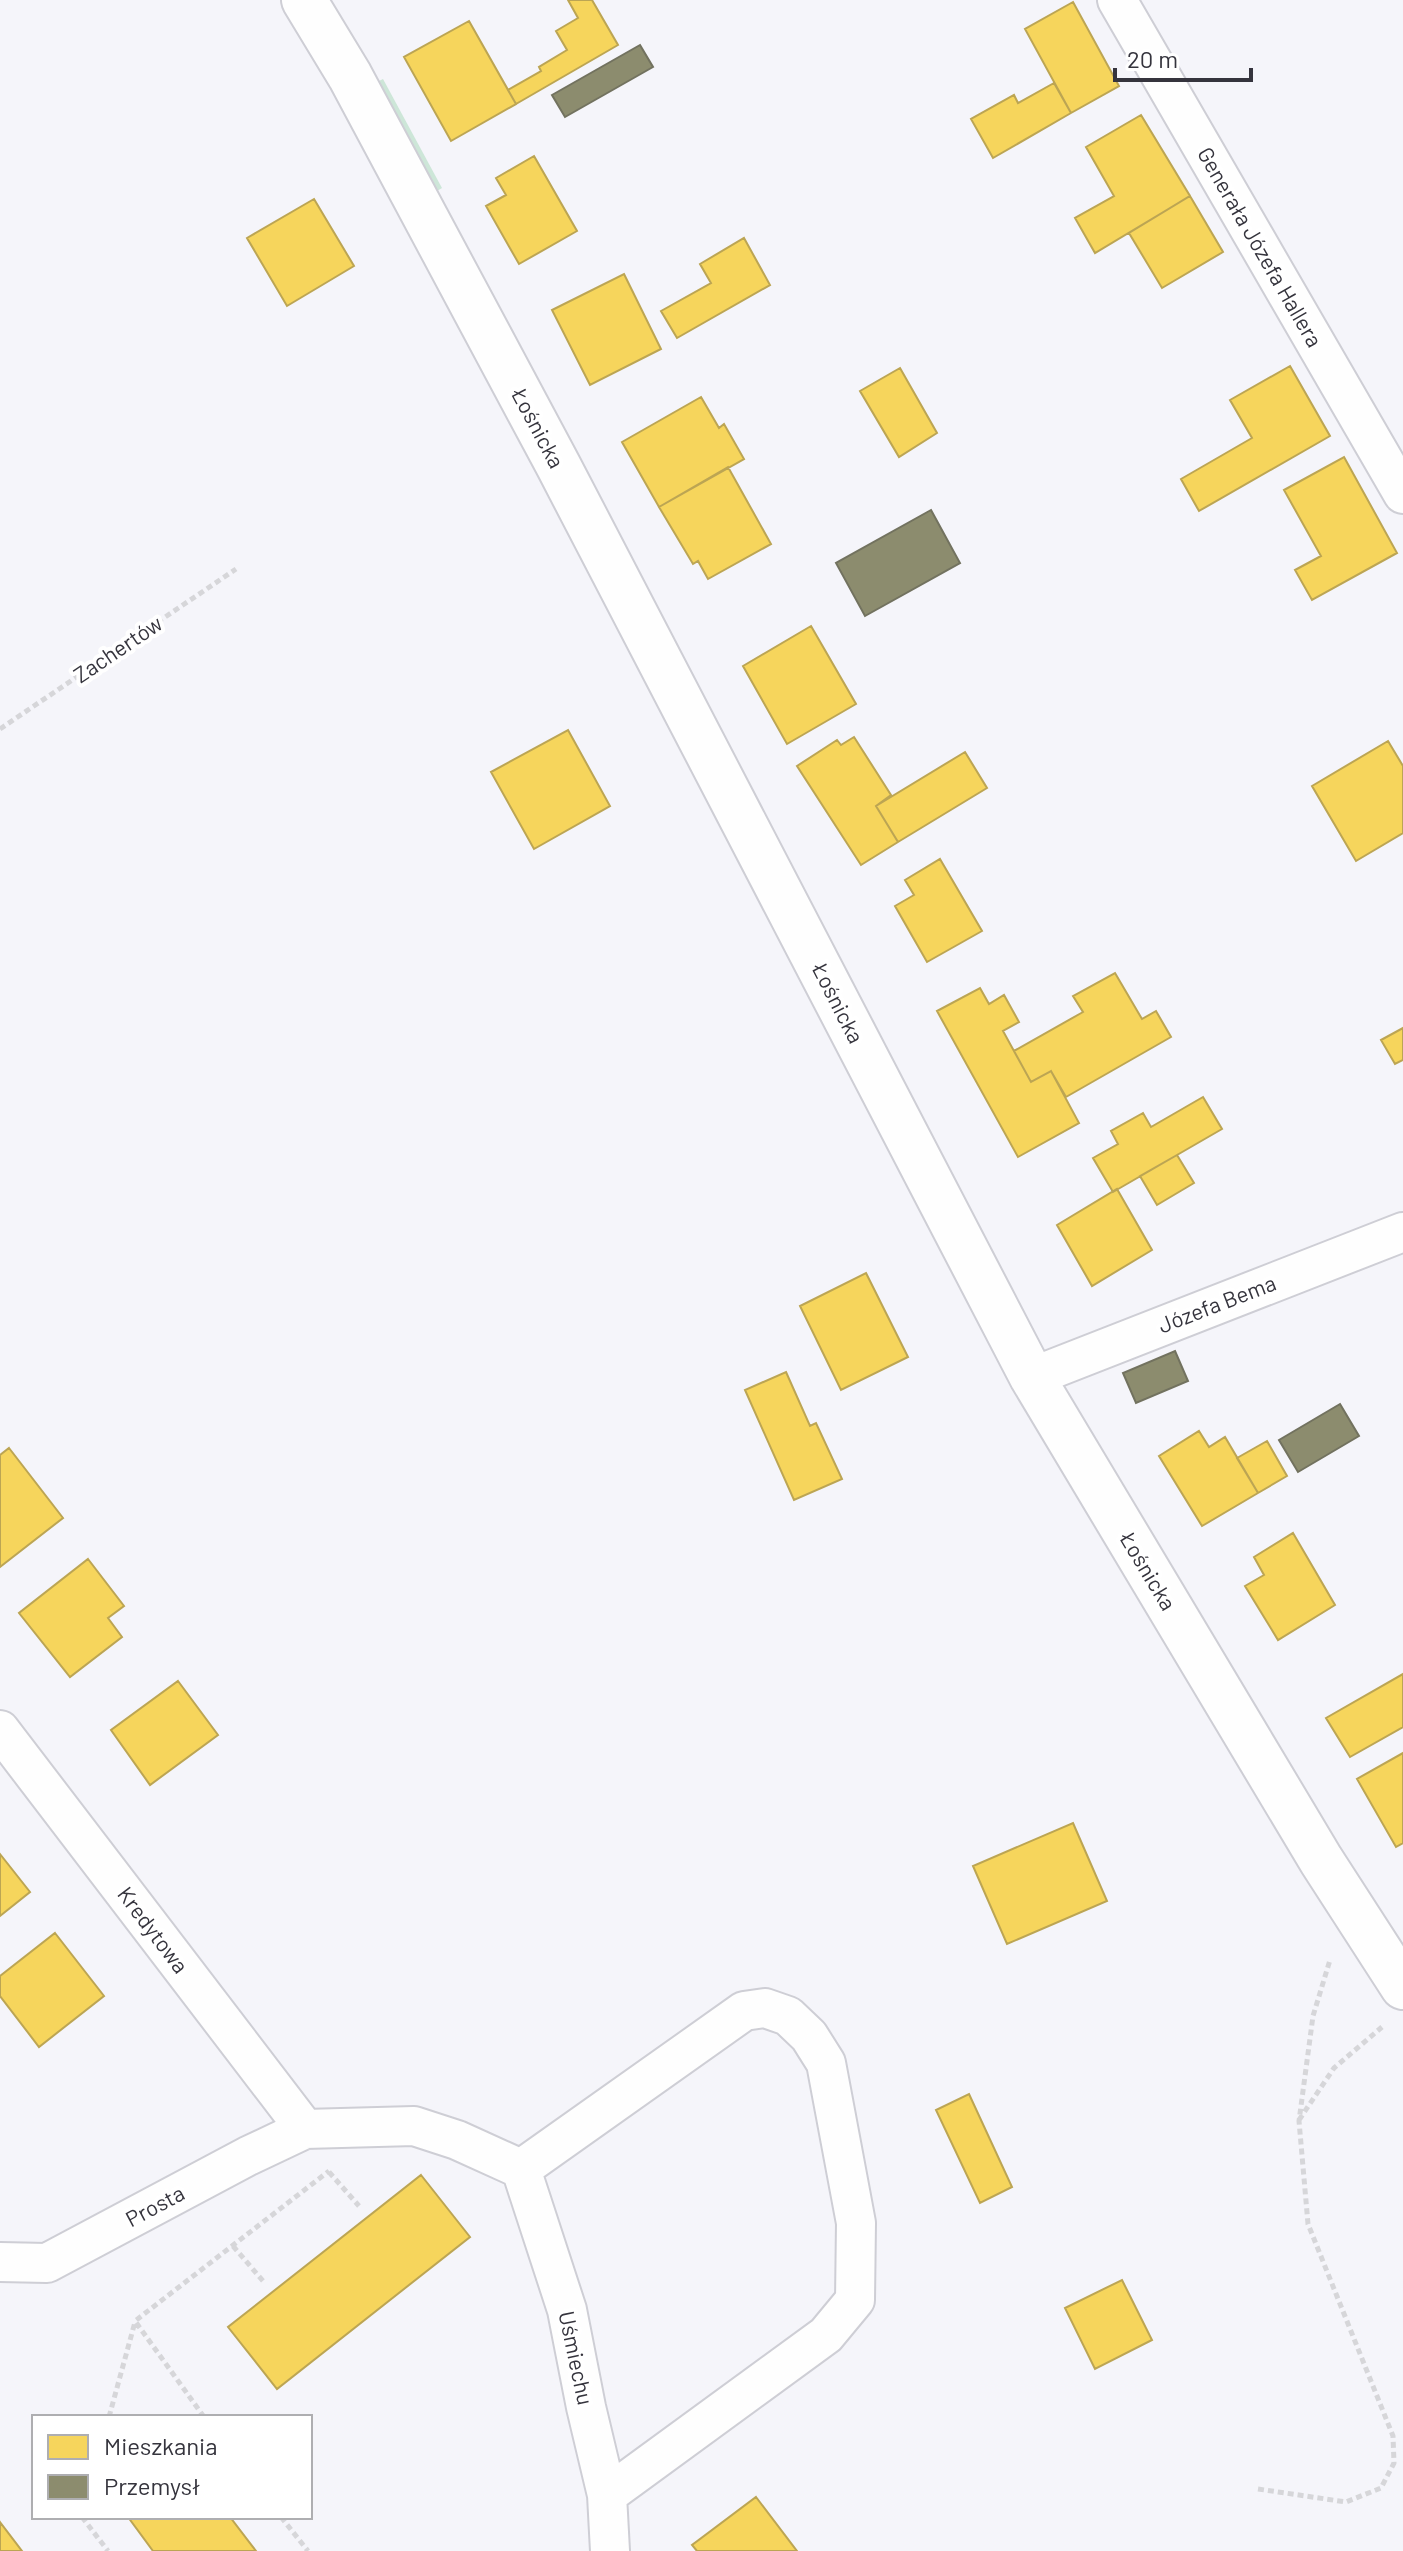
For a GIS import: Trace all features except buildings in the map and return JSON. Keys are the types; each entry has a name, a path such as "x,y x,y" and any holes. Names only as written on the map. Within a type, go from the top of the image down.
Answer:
{"street":[{"name":"Łośnicka","path":"304,0 350,76 558,465 1032,1377 1348,1902 1397,2004"},
{"name":"Generała Józefa Hallera","path":"1117,0 1403,494"},
{"name":"Józefa Bema","path":"1032,1377 1403,1232"},
{"name":"Kredytowa","path":"0,1730 305,2129"},
{"path":"305,2129 414,2126 457,2140 521,2169 744,2011 765,2008 788,2016 809,2036 826,2063 856,2223 855,2300 826,2335 607,2495"},
{"name":"Prosta","path":"0,2262 47,2263 305,2129"},
{"name":"Uśmiechu","path":"521,2169 567,2310 607,2495 610,2551"}],"path":[{"name":"Zachertów","path":"0,729 236,569"},
{"path":"1258,2489 1346,2502 1381,2488 1394,2463 1393,2436 1308,2224 1299,2121 1313,2016 1348,1902"},
{"path":"1299,2121 1334,2068 1397,2004"},
{"path":"110,2415 135,2321 329,2171 378,2127"},
{"path":"329,2171 359,2206"},
{"path":"233,2246 263,2281"},
{"path":"135,2321 203,2415"},
{"path":"84,2519 108,2551"},
{"path":"283,2519 308,2551"}],"green space":[{"path":"383,79 442,188 437,191 377,82"}]}
